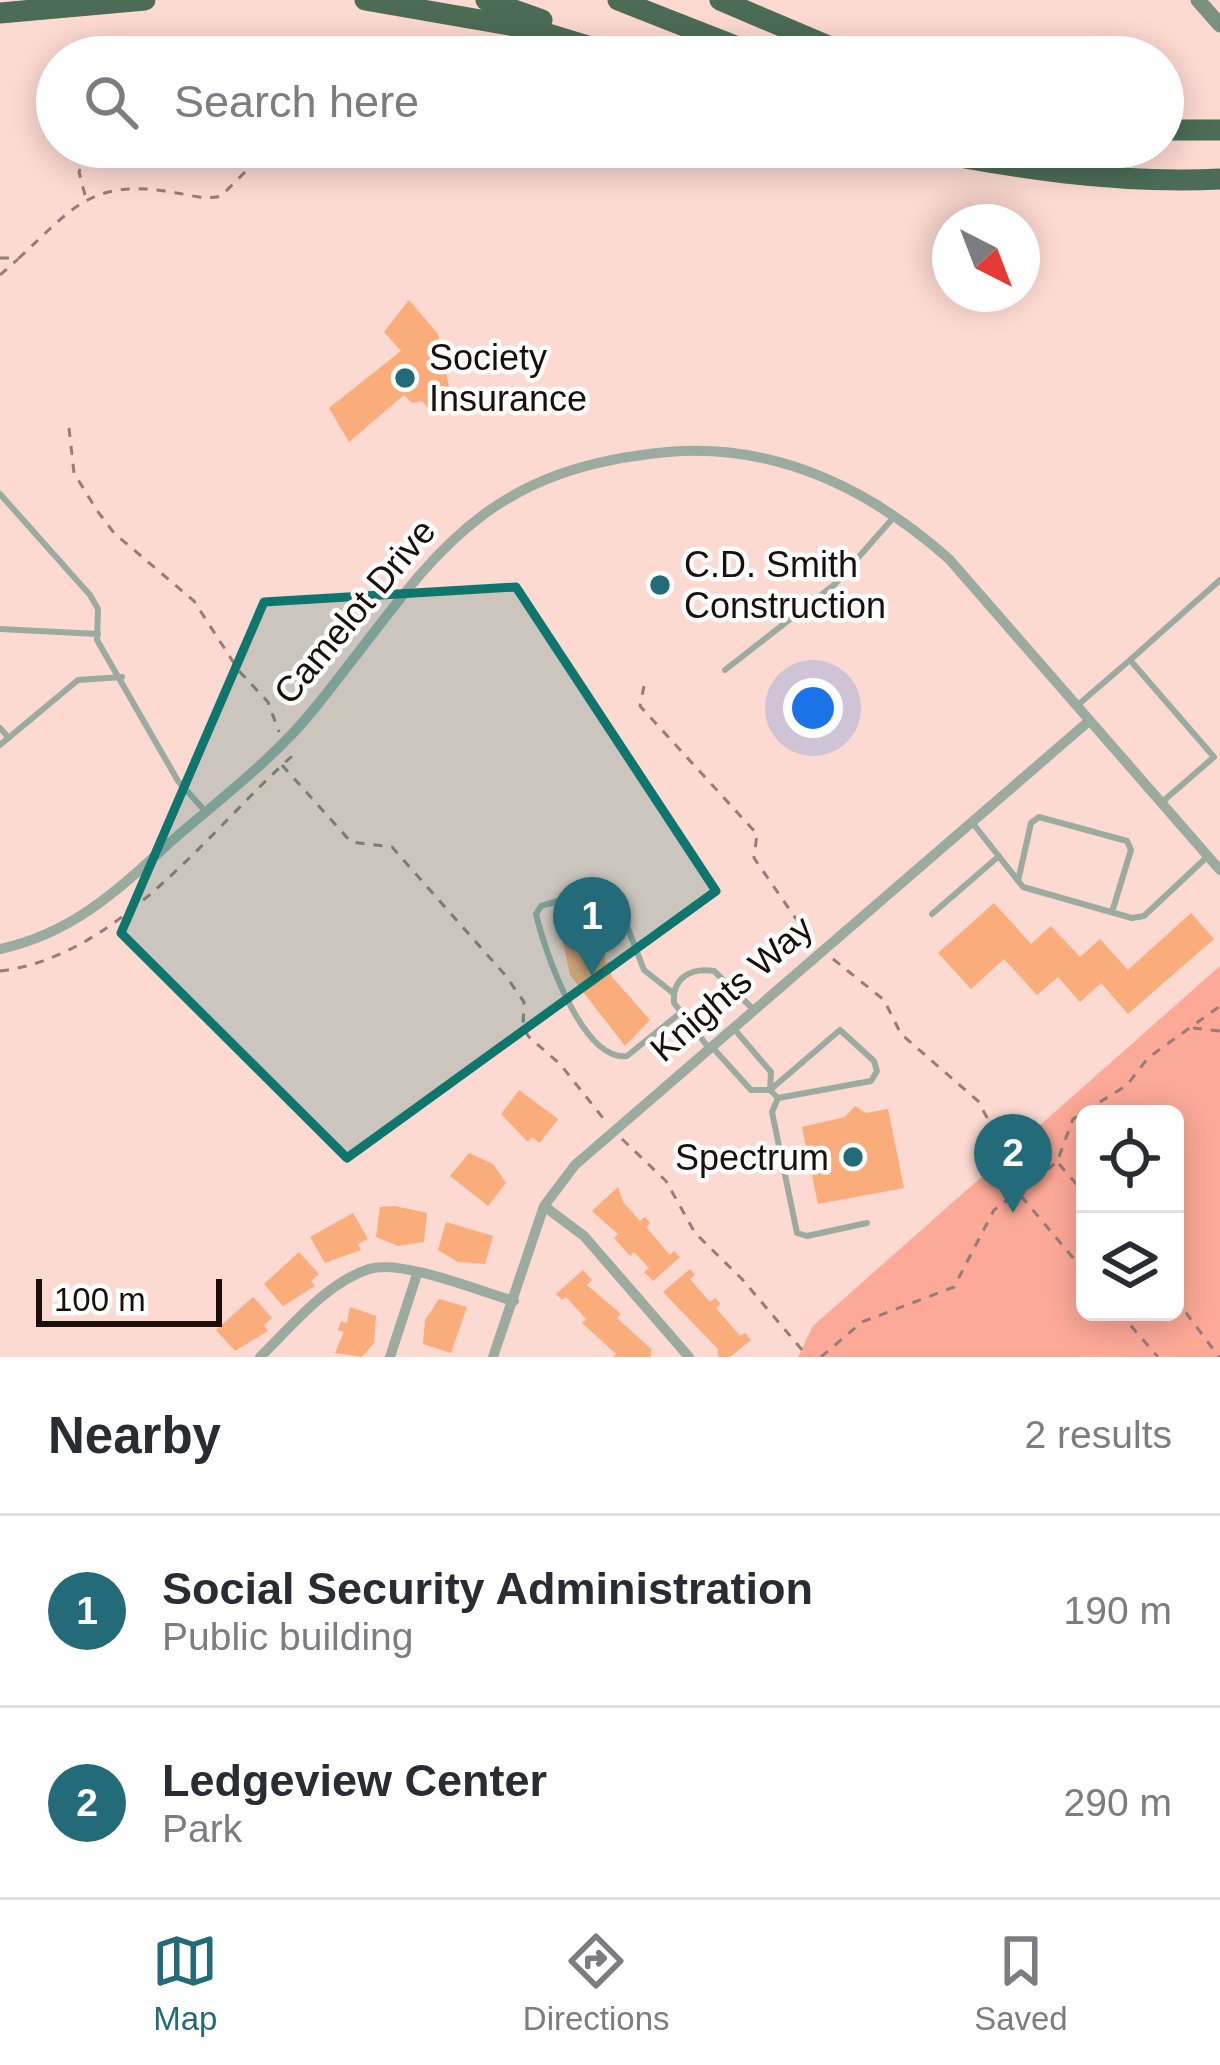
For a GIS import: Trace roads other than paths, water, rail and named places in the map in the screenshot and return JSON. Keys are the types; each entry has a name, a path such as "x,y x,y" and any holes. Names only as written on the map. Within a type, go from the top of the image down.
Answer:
{"highway":[{"path":"0,13 145,0"},
{"path":"365,0 555,36"},
{"path":"486,0 586,36"},
{"path":"619,0 710,36"},
{"path":"720,0 805,36"},
{"path":"1184,130 1220,130"},
{"path":"1031,168 1165,182 1220,179"}],"main road":[{"path":"1198,0 1220,25"}],"street":[{"name":"Camelot Drive","path":"0,949 38,941 74,924 205,812 312,712 405,586 452,537 506,500 559,477 638,455 730,454 834,480 896,515 949,559 1220,870"},
{"name":"Knights Way","path":"493,1357 544,1206 574,1165 1089,721"},
{"path":"544,1206 584,1236 689,1357"},
{"path":"260,1357 321,1298 369,1269 418,1274 514,1301"},
{"path":"390,1357 418,1274"}],"lane":[{"path":"0,494 90,595 98,609 98,634 178,781 205,812"},
{"path":"724,670 835,584 896,515"},
{"path":"1076,707 1220,580"},
{"path":"0,629 98,634"},
{"path":"1130,660 1217,761 1161,803"},
{"path":"0,745 78,680 122,677"},
{"path":"0,728 8,737"},
{"path":"1018,880 1031,823 1039,817 1127,841 1131,850 1112,912"},
{"path":"971,821 1023,886 1112,912 1144,916 1208,856"},
{"path":"932,914 1000,856"},
{"path":"679,1014 627,1056 607,1052 563,998 541,936 536,914 541,906 602,888 617,899 644,970 673,993 679,1014 752,1090 770,1090 840,1030 877,1066 865,1083 778,1098"},
{"path":"673,993 688,973 710,969 752,1009"},
{"path":"732,1026 771,1072 770,1090 778,1098"},
{"path":"778,1098 772,1112 797,1233 807,1236 867,1223"}],"place":[{"name":"Society Insurance","path":"405,378"},
{"name":"C.D. Smith Construction","path":"660,585"},
{"name":"Social Security Administration","path":"592,976"},
{"name":"Spectrum","path":"853,1157"},
{"name":"Ledgeview Center","path":"1013,1213"}]}
